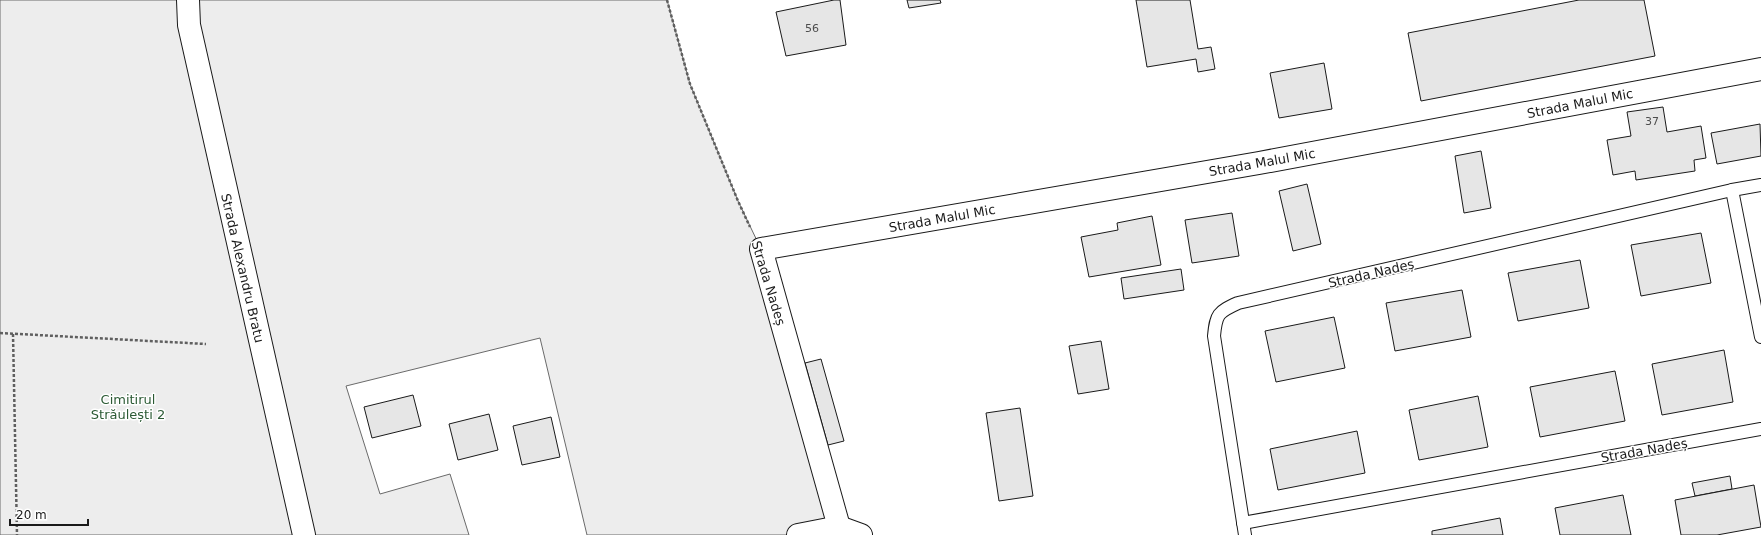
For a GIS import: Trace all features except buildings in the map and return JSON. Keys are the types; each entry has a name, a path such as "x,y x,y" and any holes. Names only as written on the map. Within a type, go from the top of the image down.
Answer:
{"street":[{"name":"Strada Alexandru Bratu","path":"188,0 189,25 304,535"},
{"name":"Strada Malul Mic","path":"761,249 1267,161 1761,69"},
{"name":"Strada Nadeș","path":"761,249 839,527"},
{"path":"798,535 839,527 860,535"}],"lane":[{"name":"Strada Nadeș","path":"1761,185 1732,190 1238,303 1223,310 1215,320 1214,336 1244,529 1761,429"},
{"path":"1732,190 1761,337"}],"path":[{"name":"Strada Nadeș","path":"667,0 690,84 738,201 761,249"},
{"path":"0,333 206,344"},
{"path":"13,334 16,535"}],"shaded area":[{"path":"0,0 667,0 690,84 738,201 761,249 839,527 798,535 587,535 540,338 346,386 380,494 450,474 469,535 0,535"}],"park label":[{"name":"Cimitirul Străulești 2","path":"128,406"}]}
